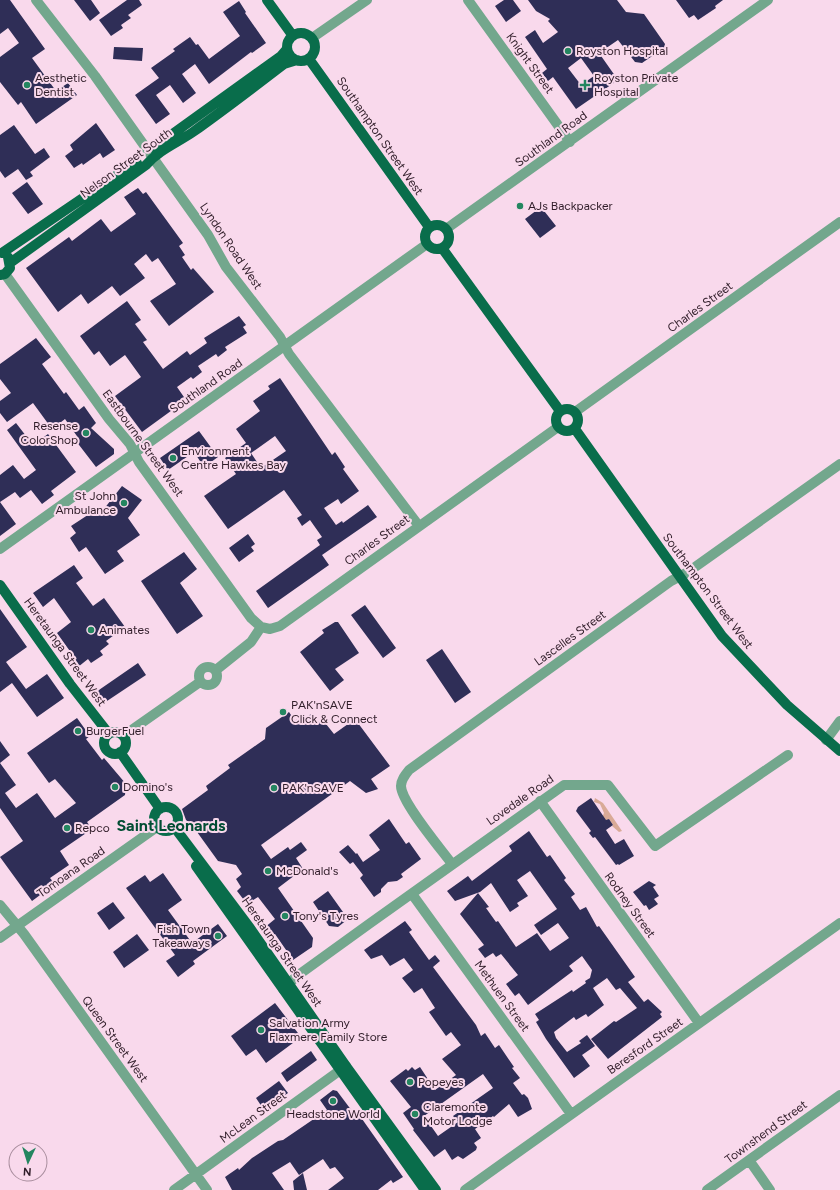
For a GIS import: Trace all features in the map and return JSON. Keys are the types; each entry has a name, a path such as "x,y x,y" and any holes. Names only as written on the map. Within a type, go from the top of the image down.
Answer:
{"main road":[{"path":"268,0 293,36"},
{"path":"304,33 312,38 314,51 309,59 297,60 289,56 288,43 293,36 304,33"},
{"name":"Nelson Street South","path":"10,263 140,169 150,154 281,56 288,49"},
{"name":"Southampton Street West","path":"309,59 429,227"},
{"name":"Nelson Street South","path":"1,253 142,159 193,131 284,64 297,60"},
{"path":"440,225 446,229 449,237 448,241 442,248 432,248 427,244 425,234 429,227 440,225"},
{"path":"442,248 560,411"},
{"path":"1,253 8,257 10,263 10,268 3,275"},
{"path":"567,409 575,412 579,420 574,429 564,431 558,427 556,420 560,411 567,409"},
{"name":"Southampton Street West","path":"574,429 722,636 787,705 840,751"},
{"name":"Heretaunga Street West","path":"0,585 70,684 109,734"},
{"path":"115,732 123,736 125,745 120,752 112,753 106,750 104,740 109,734 115,732"},
{"path":"120,752 160,809"},
{"path":"169,808 176,812 178,819 172,830 163,831 157,827 155,816 160,809 169,808"},
{"name":"Heretaunga Street West","path":"172,830 216,882 425,1190"},
{"name":"Heretaunga Street West","path":"343,1068 436,1190"}],"street":[{"name":"Lyndon Road West","path":"36,0 95,76 208,235 226,267 264,315 284,346 419,526"},
{"path":"312,38 367,0"},
{"name":"Knight Street","path":"468,0 570,142"},
{"name":"Southland Road","path":"446,229 768,0"},
{"name":"Charles Street","path":"575,412 840,222"},
{"name":"Southland Road","path":"0,549 427,244"},
{"name":"Eastbourne Street West","path":"3,275 109,419 130,444 134,453 251,618 261,627"},
{"name":"Charles Street","path":"261,627 270,629 280,626 558,427"},
{"name":"Lascelles Street","path":"452,864 406,801 401,786 404,776 409,770 671,581 680,577 840,464"},
{"path":"123,736 200,682 199,674 203,668 208,667 216,670 251,642 261,627"},
{"path":"826,740 840,721"},
{"name":"Lovedale Road","path":"286,986 452,864 564,785 608,786 655,846 788,755"},
{"name":"Rodney Street","path":"540,801 699,1023"},
{"name":"Tomoana Road","path":"0,938 157,827"},
{"name":"Methuen Street","path":"412,894 571,1114"},
{"name":"Queen Street West","path":"0,906 17,926 207,1190"},
{"name":"Beresford Street","path":"465,1190 840,923"},
{"name":"McLean Street","path":"174,1190 343,1068"},
{"name":"Townshend Street","path":"707,1190 840,1095"},
{"path":"749,1160 770,1190"}],"shaded area":[{"path":"595,798 603,803 622,831 619,832 612,826 613,825 609,819 599,825 604,813 600,804 594,802"}],"building":[{"path":"0,0 10,0 45,49 32,58 56,91 68,83 77,95 36,124 21,102 18,105 0,82 0,57 19,43 8,28 0,34"},
{"path":"74,0 91,0 100,13 90,21"},
{"path":"127,0 139,0 142,5 128,15 131,18 121,25 123,28 111,36 99,20"},
{"path":"504,0 513,0 521,11 506,22 495,6"},
{"name":"Royston Private Hospital","path":"528,0 617,0 626,12 644,14 665,44 664,48 642,63 635,62 618,40 599,53 618,80 576,109 553,77 548,81 542,73 547,69 525,37 535,30 543,43 558,32 548,21 550,19 536,11","holes":["581,58 594,76 581,85 568,68"]},
{"path":"676,0 723,0 715,6 716,8 698,20 694,15 689,18"},
{"path":"239,1 246,12 245,13 266,43 252,53 251,52 209,84 195,64 182,74 196,93 183,103 170,85 156,95 170,114 156,124 135,95 159,78 151,68 175,51 173,49 190,37 196,45 198,44 209,59 240,36 223,12"},
{"path":"114,47 143,48 142,61 113,59"},
{"path":"96,123 115,150 103,158 100,153 83,165 82,163 74,168 65,156 73,150 70,145"},
{"path":"14,125 35,154 44,148 50,157 30,172 33,176 26,180 18,169 5,178 0,171 0,135"},
{"path":"27,182 43,204 28,214 12,193"},
{"path":"138,188 143,194 146,192 183,243 179,246 185,255 182,257 191,270 193,268 214,292 169,326 150,301 176,284 158,258 152,262 146,254 134,264 145,278 120,296 112,286 88,304 81,294 58,312 26,268 69,237 72,241 101,219 111,232 136,214 124,197"},
{"path":"541,207 556,226 540,238 525,219"},
{"path":"127,301 141,320 135,324 147,340 143,342 163,369 187,351 190,355 207,343 204,338 239,316 246,325 243,327 247,333 225,347 227,350 218,357 216,354 198,366 202,372 193,379 191,377 177,387 186,400 142,432 115,396 141,377 125,355 110,366 99,351 94,355 80,336"},
{"path":"36,338 51,357 42,364 64,394 66,392 79,410 84,406 96,423 91,428 114,449 114,454 96,467 76,441 79,439 65,419 52,429 33,403 7,422 0,413 0,401 11,393 0,379 0,364"},
{"path":"280,378 332,455 335,452 345,467 343,469 359,491 341,504 338,499 324,508 336,525 342,521 343,523 368,505 377,517 322,555 329,565 268,608 256,591 320,545 317,540 322,537 310,520 302,526 297,518 302,515 284,490 228,529 204,496 236,474 225,458 246,443 236,429 260,411 253,401 270,389 268,386","holes":["275,436 286,451 261,468 251,453"]},
{"path":"16,423 33,445 48,434 76,472 51,491 54,495 42,504 31,490 20,498 15,492 0,502 0,475 13,465 24,479 36,470 7,430"},
{"path":"199,431 218,457 204,467 194,452 168,470 160,458"},
{"path":"122,486 142,500 128,518 140,535 117,551 124,561 105,574 86,547 79,552 70,538 76,533 71,526 97,509 100,514"},
{"path":"0,502 16,524 0,536"},
{"path":"248,534 255,544 251,547 254,551 239,562 229,548"},
{"path":"184,552 197,569 180,583 203,616 177,634 141,581"},
{"path":"74,565 83,578 76,583 93,606 104,598 125,627 106,641 109,644 100,651 103,655 91,663 88,659 78,667 69,656 72,654 57,633 71,622 54,598 43,607 33,593"},
{"path":"365,605 396,648 383,658 351,615"},
{"path":"0,609 27,647 6,662 26,689 47,674 64,698 37,717 12,683 0,692"},
{"path":"335,622 338,622 359,653 335,669 344,680 330,691 300,652 324,633 322,630"},
{"path":"442,649 471,692 455,703 426,660"},
{"path":"138,663 146,675 104,703 96,692"},
{"name":"PAK'nSAVE","path":"289,712 295,721 299,718 301,721 311,714 316,721 326,724 334,734 355,719 390,766 371,779 378,789 366,793 350,781 261,845 271,859 288,847 290,850 301,842 307,850 296,858 303,869 278,888 313,938 312,947 293,960 275,934 270,937 264,928 275,919 258,897 247,904 237,891 241,887 236,879 242,874 236,865 218,861 192,825 186,820 182,809 208,790 206,786 230,768 228,765 265,739 266,728"},
{"path":"77,718 90,736 86,739 102,760 104,758 126,784 125,795 87,822 92,829 60,851 69,865 50,878 55,884 32,901 0,857 23,841 0,808 0,763 16,785 5,793 16,808 37,793 55,818 76,803 55,779 49,783 27,753"},
{"path":"0,741 10,755 0,763"},
{"path":"591,798 606,820 609,819 613,825 606,830 615,844 624,839 634,856 619,865 616,865 595,837 593,838 589,833 591,831 576,811 578,807"},
{"path":"389,819 406,844 409,842 421,859 401,874 403,877 397,881 388,882 381,889 381,892 374,897 360,878 363,875 353,862 350,864 339,852 348,845 356,854 357,853 363,862 380,850 369,835"},
{"path":"529,831 547,857 550,855 566,878 564,880 575,894 571,897 580,910 586,907 597,927 599,926 635,977 628,982 644,1002 648,999 662,1012 660,1014 662,1017 608,1059 591,1039 614,1021 616,1022 637,1008 620,988 616,990 607,978 593,988 604,1005 588,1017 586,1014 576,1020 574,1017 554,1032 556,1038 567,1052 581,1043 579,1041 587,1035 595,1046 582,1055 590,1066 574,1078 546,1039 536,1022 539,1020 535,1014 572,990 573,992 586,983 585,981 590,978 592,970 582,956 569,966 573,971 528,1005 519,993 515,996 506,984 518,975 501,954 496,957 493,953 485,958 478,949 484,945 460,914 478,893 489,907 486,908 496,922 498,921 516,947 537,933 550,951 569,938 558,923 541,935 534,925 557,909 530,871 517,880 528,896 517,903 519,906 510,912 491,883 480,892 455,901 447,891 468,876 472,881 512,851 509,846"},
{"path":"163,873 182,900 168,910 192,943 218,924 227,936 193,961 195,964 178,977 166,961 175,955 126,888 145,875 150,882"},
{"path":"649,881 656,885 653,887 659,896 654,899 658,904 649,910 633,892"},
{"path":"328,891 348,919 338,927 329,926 313,902"},
{"path":"113,902 125,918 109,930 97,913"},
{"path":"405,921 412,930 409,932 429,960 435,955 440,961 433,967 476,1025 481,1036 485,1033 495,1048 499,1045 514,1067 512,1068 520,1078 513,1083 522,1095 524,1094 528,1098 532,1109 518,1117 509,1104 494,1117 493,1116 475,1129 481,1138 474,1143 477,1147 476,1150 463,1159 458,1156 452,1160 445,1149 434,1157 413,1130 414,1129 403,1113 411,1107 390,1081 406,1069 408,1071 412,1067 415,1070 420,1067 435,1090 456,1075 442,1059 461,1045 451,1032 446,1036 429,1012 435,1008 422,988 414,993 402,978 413,970 404,958 390,966 382,955 371,959 364,950","holes":["483,1074 493,1088 453,1116 458,1122 438,1136 424,1116"]},
{"path":"137,934 149,950 124,968 113,952"},
{"name":"Salvation Army Flaxmere Family Store","path":"275,1003 301,1037 266,1063 256,1049 246,1056 231,1036"},
{"path":"311,1051 317,1060 287,1082 281,1073"},
{"path":"279,1081 288,1093 264,1110 256,1098"},
{"path":"333,1090 337,1091 352,1111 355,1109 403,1177 393,1183 391,1180 378,1190 328,1190 344,1178 335,1167 330,1169 323,1159 299,1175 290,1162 272,1173 284,1190 232,1190 225,1177 238,1168 239,1170 252,1158 278,1141 283,1140 327,1110 320,1100"},
{"path":"303,1173 307,1190 294,1190 293,1181"}],"place":[{"name":"Royston Hospital","path":"568,51"},
{"name":"Aesthetic Dentist","path":"27,85"},
{"name":"Royston Private Hospital","path":"585,85"},
{"name":"AJs Backpacker","path":"520,206"},
{"name":"Resense ColorShop","path":"86,433"},
{"name":"Environment Centre Hawkes Bay","path":"173,458"},
{"name":"St John Ambulance","path":"124,503"},
{"name":"Animates","path":"91,630"},
{"name":"PAK'nSAVE Click & Connect","path":"283,712"},
{"name":"BurgerFuel","path":"78,731"},
{"name":"Domino's","path":"115,787"},
{"name":"PAK'nSAVE","path":"274,788"},
{"name":"Repco","path":"67,828"},
{"name":"McDonald's","path":"268,871"},
{"name":"Tony's Tyres","path":"285,916"},
{"name":"Fish Town Takeaways","path":"218,936"},
{"name":"Salvation Army Flaxmere Family Store","path":"261,1030"},
{"name":"Popeyes","path":"410,1082"},
{"name":"Headstone World","path":"333,1101"},
{"name":"Claremonte Motor Lodge","path":"415,1114"}],"district":[{"name":"Saint Leonards","path":"171,825"}]}
